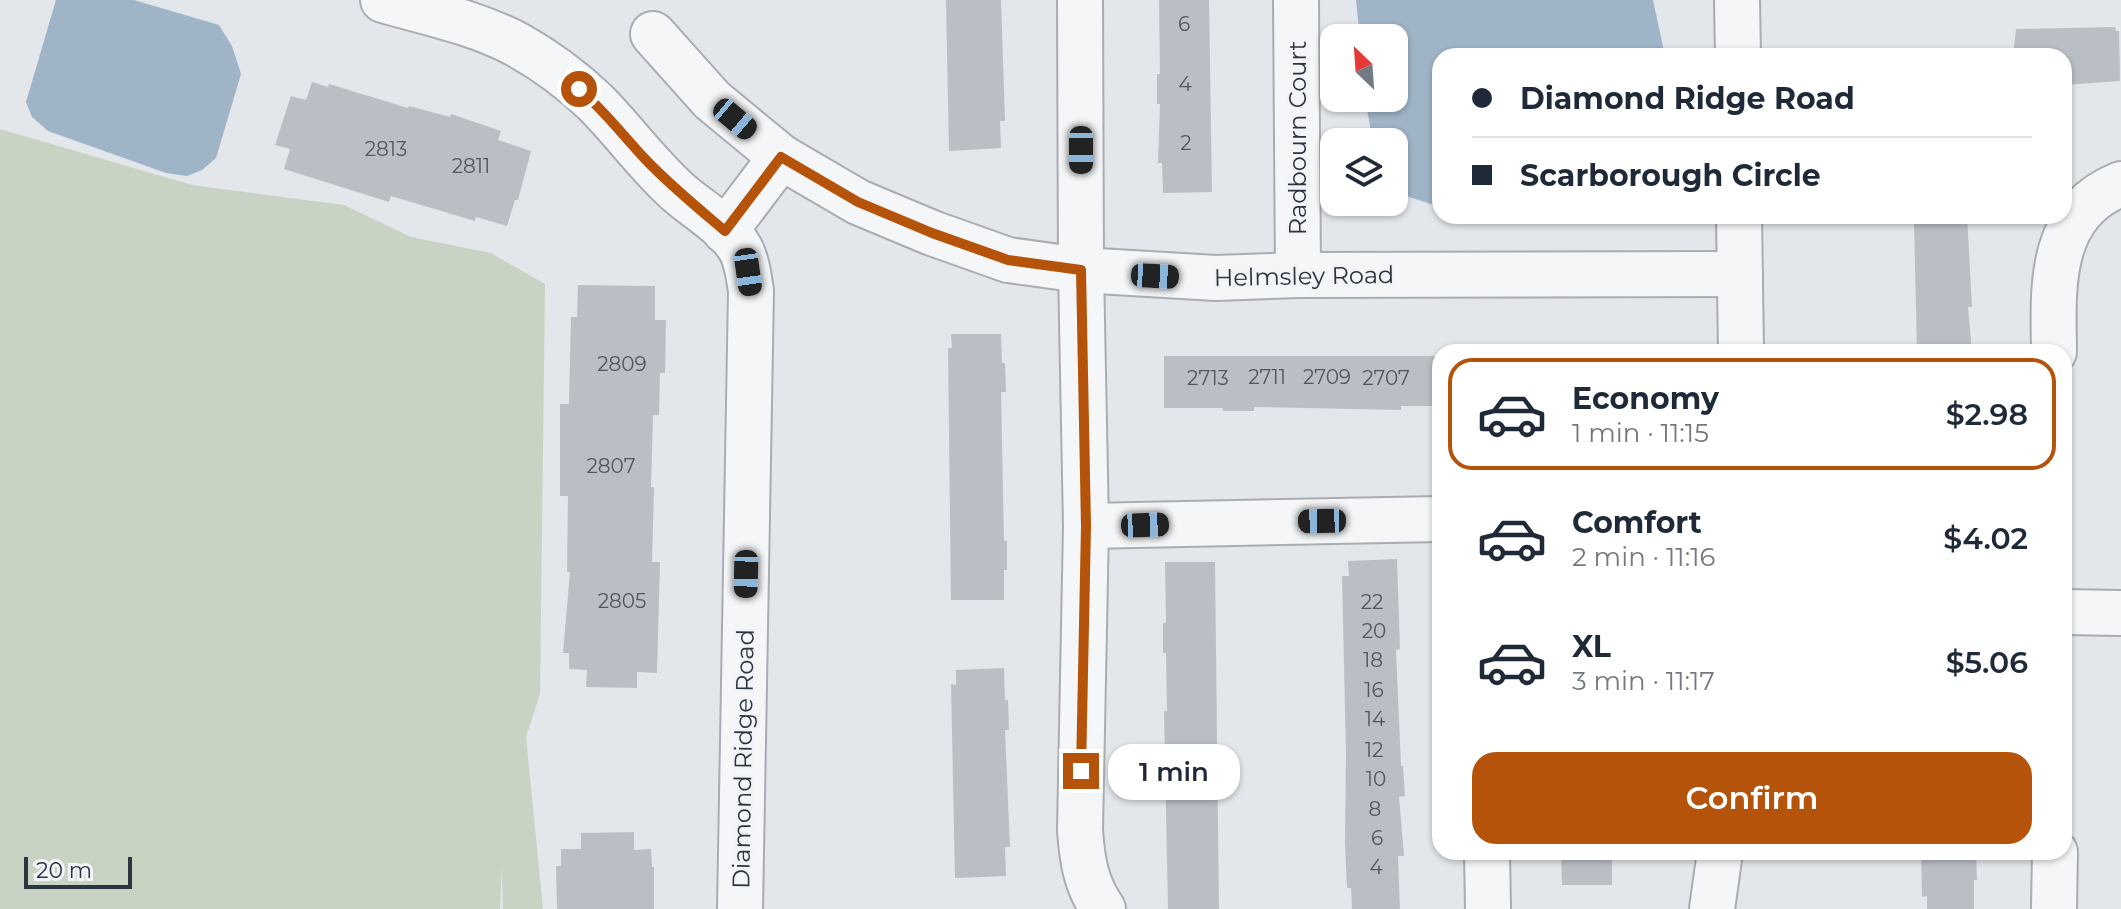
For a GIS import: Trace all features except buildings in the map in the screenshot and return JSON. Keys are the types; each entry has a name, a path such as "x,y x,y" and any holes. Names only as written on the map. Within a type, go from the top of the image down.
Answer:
{"street":[{"name":"Diamond Ridge Road","path":"383,0 485,29 519,46 563,76 594,102 645,159 678,192 725,231 741,250 751,291 740,909"},
{"path":"1080,0 1086,526 1080,830 1082,863 1092,894 1103,909"},
{"name":"Radbourn Court","path":"1296,0 1298,275"},
{"path":"1737,0 1738,48"},
{"name":"Helmsley Road","path":"653,34 712,100 781,157 858,202 1008,260 1081,270 1216,278 1740,274"},
{"path":"725,231 781,157"},
{"path":"2054,344 2053,290 2061,245 2078,213 2107,190 2121,184"},
{"path":"1739,224 1741,344"},
{"path":"1086,526 1432,519"},
{"path":"2072,612 2121,613"},
{"path":"1487,860 1488,909"},
{"path":"1712,909 1719,860"},
{"path":"2054,909 2055,860"}],"green space":[{"path":"0,129 192,185 344,205 411,237 491,253 545,284 540,694 526,737 543,909 503,909 502,866 500,909 0,909"}],"water":[{"path":"56,0 134,0 219,25 232,46 241,74 216,158 202,170 187,176 166,173 48,131 32,117 26,102"},
{"path":"1356,0 1653,0 1663,48 1432,48 1432,204 1408,197 1408,128 1370,128 1368,112 1408,112 1408,24 1359,24"}],"route":[{"path":"579,89 678,192 725,231 781,157 858,202 932,233 1008,260 1081,270 1086,526 1081,771"}]}
